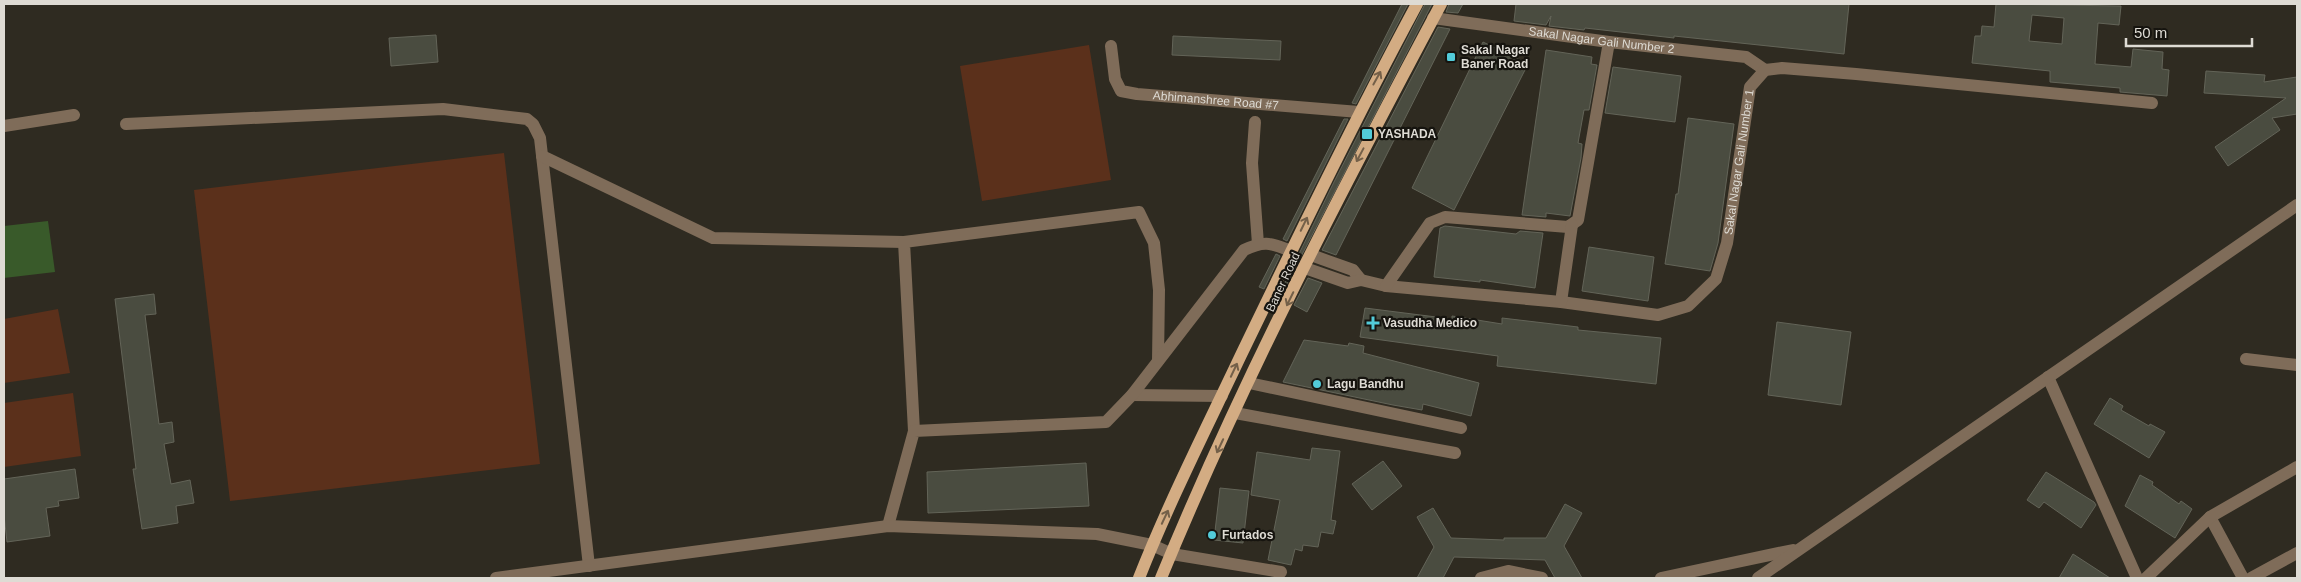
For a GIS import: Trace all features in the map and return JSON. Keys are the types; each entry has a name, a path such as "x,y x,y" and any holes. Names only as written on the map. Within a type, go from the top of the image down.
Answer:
{"main road":[{"name":"Baner Road","path":"1139,578 1152,545 1291,251 1359,112 1417,4"},
{"name":"Baner Road","path":"1162,578 1249,382 1355,165 1441,4"}],"street":[{"name":"Sakal Nagar Gali Number 2","path":"1434,18 1609,42 1746,57 1765,70"},
{"path":"1561,302 1572,225 1581,215 1609,42"},
{"name":"Abhimanshree Road #7","path":"1111,46 1115,80 1121,91 1136,94 1359,112"},
{"path":"1765,70 1782,68 1856,74 2152,104"},
{"name":"Sakal Nagar Gali Number 1","path":"1361,280 1386,286 1561,302 1658,314 1688,306 1716,279 1727,243 1750,87 1765,70"},
{"path":"126,124 443,110 527,119 533,124 540,138 589,566"},
{"path":"4,126 74,114"},
{"path":"1255,122 1252,163 1258,244"},
{"path":"542,156 713,238 904,242 1139,212 1154,243 1159,290 1158,361"},
{"path":"1758,578 2297,205"},
{"path":"1386,286 1430,223 1437,219 1445,217 1572,225"},
{"path":"888,526 914,431 904,242"},
{"path":"914,431 1106,422 1132,395 1244,250 1267,242 1291,251"},
{"path":"1305,268 1348,283 1361,280 1353,270 1311,255"},
{"path":"2246,359 2297,365"},
{"path":"2048,377 2137,578"},
{"path":"1249,382 1461,428"},
{"path":"1132,395 1222,396"},
{"path":"1235,413 1455,453"},
{"path":"2146,578 2210,517 2297,467"},
{"path":"2210,517 2243,578"},
{"path":"496,578 888,526 1097,534 1152,545 1172,554 1281,572"},
{"path":"1661,578 1800,549"},
{"path":"2251,578 2297,553"},
{"path":"1481,578 1508,571 1542,578"}],"shaded area":[{"path":"1089,45 1111,180 982,201 960,66"},
{"path":"504,153 540,464 230,501 194,190"},
{"path":"48,221 55,272 4,278 4,226"},
{"path":"58,309 70,373 4,383 4,319"},
{"path":"73,393 81,456 4,467 4,403"}],"building":[{"path":"1402,4 1408,4 1356,104 1352,103"},
{"path":"1425,4 1432,4 1280,297 1278,297 1334,182"},
{"path":"1449,4 1463,4 1458,13 1446,12"},
{"path":"1516,4 1849,4 1844,54 1674,36 1674,38 1549,26 1551,16 1546,25 1514,21"},
{"path":"1996,4 2121,6 2119,25 2098,23 2095,64 2131,67 2133,49 2163,52 2162,69 2169,70 2167,96 2120,92 2120,88 2050,82 2050,71 1972,63 1975,36 1981,36 1982,26 1994,27","holes":["2032,15 2064,18 2062,44 2029,41"]},
{"path":"1438,27 1450,29 1336,255 1322,250"},
{"path":"436,35 438,62 391,66 389,38"},
{"path":"1173,36 1281,41 1280,60 1172,55"},
{"path":"1483,42 1528,64 1454,210 1412,188"},
{"path":"1546,50 1592,57 1591,64 1597,65 1589,110 1584,110 1578,143 1582,144 1581,158 1570,216 1546,213 1546,217 1522,215"},
{"path":"1613,67 1681,76 1675,122 1605,113"},
{"path":"2206,71 2265,75 2264,82 2297,77 2297,114 2272,118 2280,130 2228,166 2215,147 2286,98 2204,93"},
{"path":"1688,118 1734,124 1718,243 1710,271 1665,264 1676,194 1678,194"},
{"path":"1344,119 1348,119 1287,241 1283,239"},
{"path":"1445,226 1516,234 1520,231 1543,233 1535,288 1480,280 1480,282 1434,277 1440,228"},
{"path":"1589,247 1654,257 1648,301 1582,291"},
{"path":"1276,254 1280,256 1264,289 1259,287"},
{"path":"1308,278 1322,283 1307,312 1294,305"},
{"path":"154,294 156,314 145,315 159,424 172,422 174,442 164,444 171,484 190,480 194,503 176,506 178,523 142,529 133,469 136,469 115,299"},
{"path":"1365,308 1452,319 1452,316 1502,324 1502,318 1578,327 1578,330 1661,338 1656,384 1497,366 1498,356 1360,337"},
{"path":"1777,322 1851,332 1841,405 1768,395"},
{"path":"1304,340 1348,346 1349,343 1364,346 1363,353 1479,383 1471,416 1423,404 1422,410 1283,382"},
{"path":"2110,398 2123,406 2121,410 2149,426 2150,424 2165,432 2149,458 2094,424"},
{"path":"1312,448 1340,451 1331,520 1336,521 1333,534 1321,532 1318,547 1303,545 1302,551 1295,549 1291,565 1268,560 1280,500 1251,495 1257,452 1310,460"},
{"path":"1383,461 1402,486 1372,510 1352,484"},
{"path":"1086,463 1089,506 928,513 927,472"},
{"path":"75,469 79,498 58,501 59,506 46,508 50,536 7,542 4,515 4,479"},
{"path":"2046,472 2096,505 2081,528 2044,502 2039,508 2027,500"},
{"path":"2140,475 2153,482 2152,485 2179,504 2181,501 2192,509 2175,538 2125,506"},
{"path":"1220,488 1249,491 1243,543 1214,540"},
{"path":"1565,504 1582,513 1564,546 1582,578 1555,578 1545,560 1454,557 1443,578 1417,578 1434,547 1417,517 1433,508 1451,538 1504,540 1504,538 1546,538"},
{"path":"2073,554 2110,578 2059,578"}],"place":[{"name":"Sakal Nagar Baner Road","path":"1451,57"},
{"name":"YASHADA","path":"1367,134"},
{"name":"Vasudha Medico","path":"1373,323"},
{"name":"Lagu Bandhu","path":"1317,384"},
{"name":"Furtados","path":"1212,535"}]}
